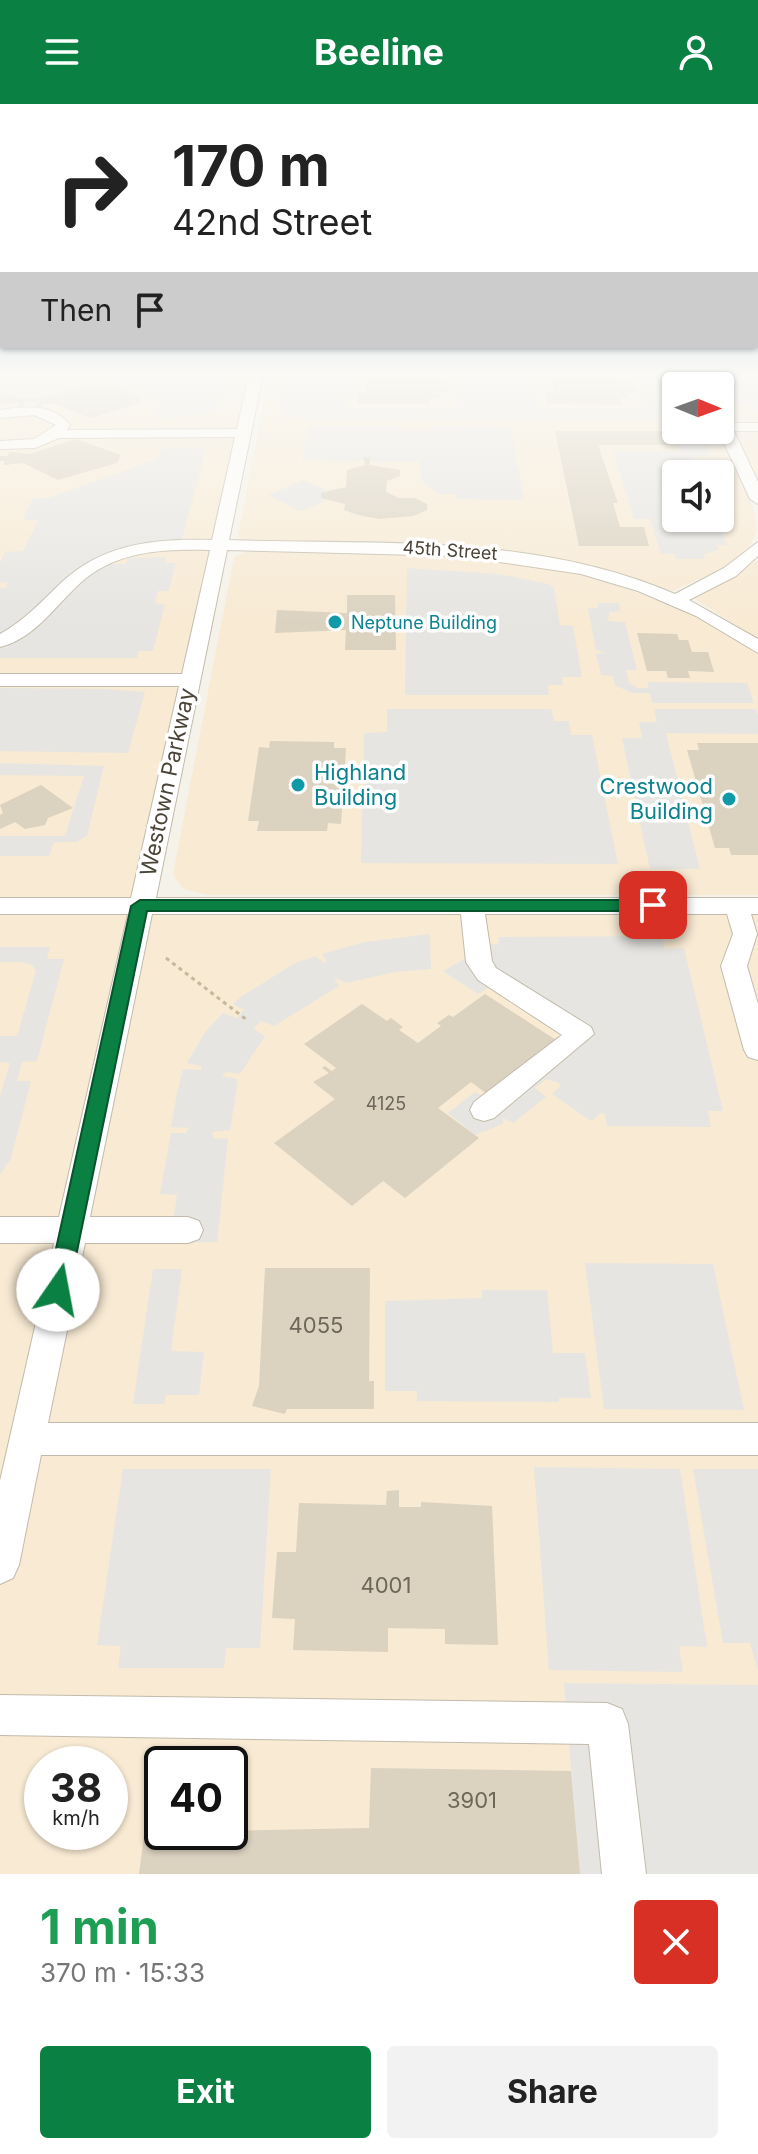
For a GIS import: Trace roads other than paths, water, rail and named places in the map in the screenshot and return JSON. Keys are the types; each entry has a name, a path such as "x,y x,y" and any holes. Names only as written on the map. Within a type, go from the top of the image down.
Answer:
{"street":[{"name":"Westown Parkway","path":"0,1565 238,458"},
{"path":"739,458 758,499"},
{"name":"45th Street","path":"0,641 44,613 89,567 111,556 165,546 433,547 489,552 582,568 676,600 758,647"},
{"path":"676,600 730,572 758,547"},
{"path":"0,680 189,680"},
{"path":"0,906 747,906 745,934 734,966 758,1050"},
{"path":"472,906 479,962 487,974 581,1034 484,1110"},
{"path":"0,1230 188,1230"},
{"path":"26,1439 758,1439"},
{"path":"0,1715 607,1724 624,1874"}],"place":[{"name":"Neptune Building","path":"335,622"},
{"name":"Highland Building","path":"298,785"},
{"name":"Crestwood Building","path":"729,799"}]}
